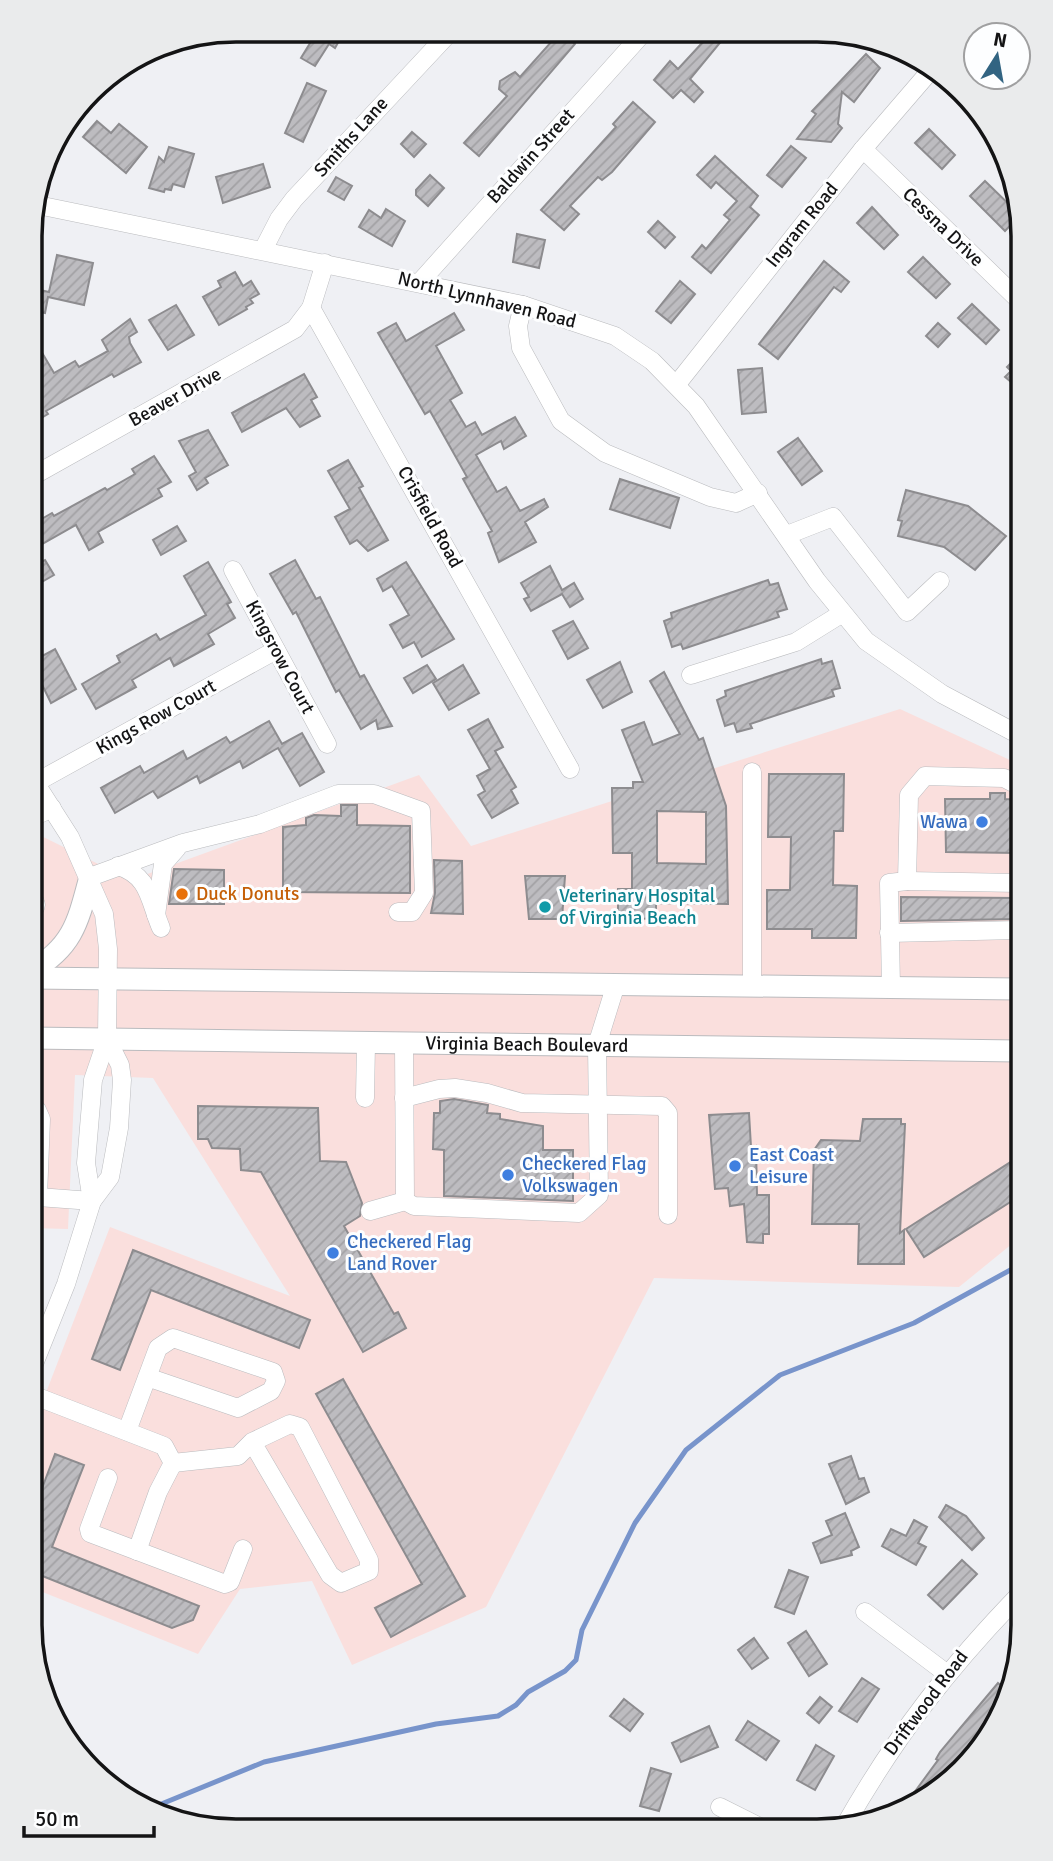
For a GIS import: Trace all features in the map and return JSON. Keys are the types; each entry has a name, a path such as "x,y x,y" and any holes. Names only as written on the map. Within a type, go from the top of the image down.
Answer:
{"main road":[{"path":"42,964 58,954 65,945 77,922 90,877"},
{"path":"42,978 1011,989"},
{"name":"Virginia Beach Boulevard","path":"42,1038 1011,1051"}],"street":[{"name":"Smiths Lane","path":"263,250 279,219 294,199 441,42"},
{"name":"Baldwin Street","path":"420,282 635,42"},
{"name":"Ingram Road","path":"677,384 863,149 926,76"},
{"name":"Cessna Drive","path":"863,149 1011,292"},
{"name":"North Lynnhaven Road","path":"45,206 523,305 615,336 652,361 677,384 758,493 841,614 866,641 942,694 1011,731"},
{"path":"311,309 325,263"},
{"path":"523,305 518,326 521,348 561,421 605,453 710,497 736,503 758,493"},
{"name":"Beaver Drive","path":"42,471 295,329 311,309"},
{"name":"Crisfield Road","path":"311,309 569,769"},
{"path":"787,535 833,517 907,612 940,581"},
{"name":"Kingsrow Court","path":"233,570 327,744"},
{"path":"691,675 796,642 841,614"},
{"name":"Kings Row Court","path":"42,775 276,650"},
{"path":"752,772 752,985"},
{"path":"907,881 909,795 925,776 1004,778 1011,782"},
{"path":"42,793 90,877 107,929 107,1039 93,1080 86,1163 92,1201"},
{"path":"90,877 183,844 260,824 338,794 374,794 421,811 424,893 412,912 398,912"},
{"path":"42,813 52,808"},
{"path":"118,866 133,870 142,878 159,922 163,864 167,856 183,844"},
{"path":"891,987 889,883 1011,883"},
{"path":"889,933 1011,930"},
{"path":"370,1211 405,1201 414,1206 579,1213 599,1195 597,1045 616,984"},
{"path":"42,1344 66,1284 92,1201 110,1177 119,1128 122,1074 107,1039"},
{"path":"365,1098 366,1044"},
{"path":"404,1044 405,1201"},
{"path":"404,1098 455,1088 487,1093 522,1103 666,1108 667,1215"},
{"path":"42,1197 92,1201"},
{"path":"127,1431 147,1377 158,1348 173,1338 273,1372 276,1381 271,1391 238,1408 147,1377"},
{"path":"42,1399 164,1446 173,1463"},
{"path":"173,1463 238,1456 252,1442 290,1424 300,1427 369,1560 369,1571 341,1583 330,1575 252,1442"},
{"path":"137,1551 158,1492 173,1463"},
{"path":"108,1478 89,1529 90,1533 225,1584 230,1582 243,1549"},
{"name":"Driftwood Road","path":"851,1816 901,1732 946,1673 1011,1604"},
{"path":"865,1612 946,1673"},
{"path":"720,1807 744,1819"}],"shaded area":[{"path":"900,709 1011,760 1011,1245 959,1287 654,1278 486,1607 352,1665 312,1581 240,1589 198,1654 42,1592 42,1403 110,1227 290,1296 153,1078 75,1075 68,1229 42,1228 42,836 131,880 419,775 471,846"}],"building":[{"path":"311,42 338,42 335,48 329,44 315,66 301,58"},
{"path":"551,42 575,44 479,156 464,143 507,96 499,89 500,81 515,72 520,77"},
{"path":"721,42 690,79 703,92 694,102 681,90 673,98 654,80 670,61 678,69 702,43"},
{"path":"866,54 880,68 854,102 842,92 838,124 842,128 831,142 797,139 816,114 812,111"},
{"path":"307,83 326,91 303,142 285,133"},
{"path":"633,102 655,122 612,172 602,180 598,177 570,206 579,214 564,230 541,210 616,127 613,124"},
{"path":"97,121 111,133 119,124 147,147 126,173 83,137"},
{"path":"929,129 955,155 942,169 915,143"},
{"path":"412,132 426,144 414,157 401,144"},
{"path":"791,146 806,158 782,187 767,175"},
{"path":"169,147 194,154 184,187 173,184 171,190 165,189 164,192 149,188 159,157 164,162"},
{"path":"715,156 758,196 750,207 759,215 711,273 692,257 702,245 706,249 730,220 724,215 737,201 716,182 711,188 697,175"},
{"path":"263,164 270,187 223,203 216,177"},
{"path":"430,175 444,188 428,206 416,195 416,190"},
{"path":"336,177 352,186 344,200 328,191"},
{"path":"985,181 1007,203 1010,225 1005,231 970,196"},
{"path":"872,207 898,235 884,249 857,223"},
{"path":"386,209 405,221 392,246 359,227 369,210 381,218"},
{"path":"658,221 675,237 665,248 648,232"},
{"path":"517,234 545,240 539,268 513,262"},
{"path":"57,255 93,263 84,305 48,297 45,313 42,312 42,290 49,292"},
{"path":"923,257 950,284 936,298 908,272"},
{"path":"824,261 849,282 841,292 834,287 778,359 759,344"},
{"path":"235,272 243,286 251,281 259,294 250,299 253,303 246,307 247,309 219,325 203,297 221,287 218,281"},
{"path":"680,281 695,294 671,323 656,311"},
{"path":"972,304 999,330 986,344 958,318"},
{"path":"176,305 194,335 168,350 149,320"},
{"path":"454,313 464,330 436,346 462,393 450,400 466,427 475,422 482,435 515,417 526,436 504,449 501,441 476,455 497,492 506,487 520,511 544,499 548,507 525,522 536,542 499,562 488,533 492,531 463,479 467,477 430,411 425,414 378,333 396,323 406,341"},
{"path":"130,319 137,332 129,337 130,343 141,362 114,377 112,374 46,411 48,414 42,418 42,353 54,373 75,361 79,367 108,351 102,340"},
{"path":"938,323 950,334 938,347 926,336"},
{"path":"762,368 766,412 742,414 738,370"},
{"path":"1011,371 1011,382 1005,377"},
{"path":"304,374 317,397 311,400 320,416 300,427 286,408 242,432 232,413"},
{"path":"208,430 228,465 205,478 208,483 197,490 189,476 196,472 179,441"},
{"path":"798,438 822,471 802,485 778,452"},
{"path":"154,456 171,482 158,489 162,496 98,532 103,542 89,550 76,525 42,544 42,519 52,513 54,516 105,488 107,490 135,474 132,469"},
{"path":"348,460 363,486 359,488 388,540 368,551 357,540 350,544 335,517 350,509 328,471"},
{"path":"620,479 679,498 670,528 610,509"},
{"path":"906,490 968,506 1006,536 975,570 944,547 898,536 902,521 898,520"},
{"path":"177,526 186,541 161,555 153,540"},
{"path":"45,560 54,575 42,582 42,562"},
{"path":"295,560 316,599 320,597 360,677 364,675 392,726 378,729 376,720 361,729 339,690 336,692 296,612 293,614 270,574"},
{"path":"208,562 231,602 227,604 235,618 208,634 214,644 174,666 170,658 132,680 136,687 96,709 82,684 120,662 117,656 156,634 160,640 206,615 184,576"},
{"path":"406,562 454,639 422,657 414,642 403,648 390,625 409,615 392,586 383,591 377,579"},
{"path":"550,566 562,590 574,583 583,599 570,607 562,594 531,611 524,599 529,597 521,583"},
{"path":"768,580 770,585 778,583 787,609 777,612 779,617 683,649 681,644 672,647 664,621 672,618 671,613"},
{"path":"573,621 588,648 568,659 553,631"},
{"path":"55,649 76,689 51,703 42,685 42,656"},
{"path":"821,659 822,664 832,661 840,688 832,690 834,696 750,724 752,728 737,732 734,723 725,726 717,700 726,696 725,691"},
{"path":"620,662 632,692 603,708 587,680"},
{"path":"427,665 436,679 413,693 404,678"},
{"path":"463,665 479,693 449,710 433,683"},
{"path":"664,672 699,740 703,738 726,806 728,904 656,903 656,919 618,918 618,889 632,889 632,853 613,853 612,788 633,788 633,782 643,782 622,730 644,722 653,745 680,734 650,681","holes":["657,811 706,812 706,864 657,863"]},
{"path":"488,719 503,747 495,751 516,787 511,790 518,803 492,818 478,795 485,791 477,776 490,769 468,730"},
{"path":"269,721 282,744 302,733 324,772 300,786 278,748 243,768 240,761 200,783 197,776 158,798 153,791 115,813 101,788 140,766 144,773 183,751 187,759 226,737 230,743"},
{"path":"769,774 844,774 843,831 834,831 833,885 857,886 856,938 812,938 812,929 767,929 767,890 790,890 791,837 768,837"},
{"name":"Wawa","path":"990,793 1005,793 1005,799 1011,799 1011,853 946,852 945,799 990,799"},
{"path":"341,805 357,805 357,825 410,826 410,893 283,892 283,827 306,825 306,818 314,815 341,816"},
{"path":"434,860 462,861 463,914 431,913 435,893"},
{"path":"174,869 224,870 224,904 169,904"},
{"name":"Veterinary Hospital of Virginia Beach","path":"525,876 565,876 562,919 529,919"},
{"path":"901,897 1011,898 1011,919 901,921"},
{"name":"Checkered Flag Volkswagen","path":"454,1099 488,1105 487,1113 500,1114 500,1119 543,1126 543,1150 573,1150 573,1201 444,1196 444,1150 433,1149 434,1113 440,1113 440,1101"},
{"name":"Checkered Flag Land Rover","path":"198,1106 318,1108 320,1161 346,1162 362,1203 360,1216 344,1226 394,1314 398,1312 406,1328 363,1352 261,1172 241,1170 240,1149 212,1148 208,1139 198,1139"},
{"name":"East Coast Leisure","path":"749,1113 751,1147 756,1146 757,1195 769,1195 769,1234 763,1234 763,1243 747,1242 744,1204 730,1206 728,1188 715,1189 709,1115"},
{"path":"863,1119 901,1119 901,1124 905,1124 900,1233 904,1230 904,1264 858,1264 859,1224 812,1224 814,1150 821,1140 860,1141"},
{"path":"1011,1162 1011,1202 924,1257 906,1229"},
{"path":"133,1250 310,1320 299,1348 151,1290 120,1370 92,1359"},
{"path":"343,1379 465,1596 391,1637 375,1608 422,1584 316,1394"},
{"path":"55,1454 84,1465 52,1547 199,1606 193,1620 172,1628 42,1576 42,1488"},
{"path":"851,1456 859,1479 864,1478 869,1492 846,1504 829,1464"},
{"path":"946,1505 966,1516 984,1538 972,1550 939,1517"},
{"path":"845,1513 859,1547 851,1551 852,1555 821,1563 813,1543 832,1535 826,1521"},
{"path":"914,1520 927,1527 918,1543 926,1547 916,1565 882,1546 891,1529 906,1536"},
{"path":"962,1560 977,1574 943,1609 928,1595"},
{"path":"789,1570 808,1577 794,1614 775,1607"},
{"path":"806,1631 827,1664 809,1676 788,1643"},
{"path":"754,1638 768,1658 752,1669 738,1650"},
{"path":"862,1678 879,1689 857,1722 839,1711"},
{"path":"998,1683 1001,1685 985,1722 971,1743 935,1779 914,1792 938,1760 936,1759"},
{"path":"820,1697 832,1707 819,1723 807,1713"},
{"path":"624,1699 643,1714 630,1731 610,1716"},
{"path":"748,1721 779,1741 766,1760 736,1740"},
{"path":"709,1726 718,1747 681,1762 672,1743"},
{"path":"816,1745 834,1756 815,1790 797,1780"},
{"path":"651,1768 671,1774 659,1811 640,1806"}],"waterway":[{"path":"162,1804 264,1762 436,1724 498,1716 516,1705 528,1692 565,1671 576,1660 582,1630 635,1523 686,1450 780,1375 914,1323 1011,1270"}],"place":[{"name":"Wawa","path":"982,822"},
{"name":"Duck Donuts","path":"182,894"},
{"name":"Veterinary Hospital of Virginia Beach","path":"545,907"},
{"name":"East Coast Leisure","path":"735,1166"},
{"name":"Checkered Flag Volkswagen","path":"508,1175"},
{"name":"Checkered Flag Land Rover","path":"333,1253"}]}
